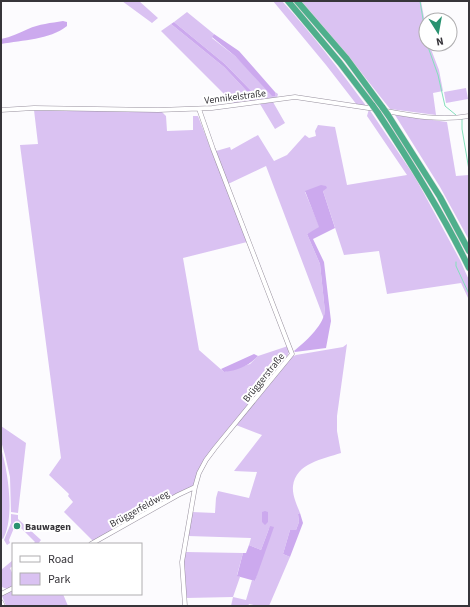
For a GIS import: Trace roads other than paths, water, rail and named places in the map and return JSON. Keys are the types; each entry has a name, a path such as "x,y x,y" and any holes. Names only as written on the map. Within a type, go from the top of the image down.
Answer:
{"highway":[{"path":"288,1 340,63 378,113 434,202 469,268"},
{"path":"297,1 347,59 388,115 440,197 469,251"}],"street":[{"name":"Vennikelstraße","path":"1,110 34,108 158,110 199,109 295,97 422,117 450,118 469,116"},
{"name":"Brüggerstraße","path":"185,606 182,562 195,487 199,473 206,460 292,354 199,109"},
{"name":"Brüggerfeldweg","path":"93,543 195,487"},
{"path":"1,594 12,588"},
{"path":"1,602 3,606"}],"waterway":[{"path":"420,1 422,12"},
{"path":"430,52 438,75 445,106 456,115"},
{"path":"462,119 462,129 469,170"},
{"path":"456,262 456,266 469,294"}],"place":[{"name":"Bauwagen","path":"17,526"}]}
